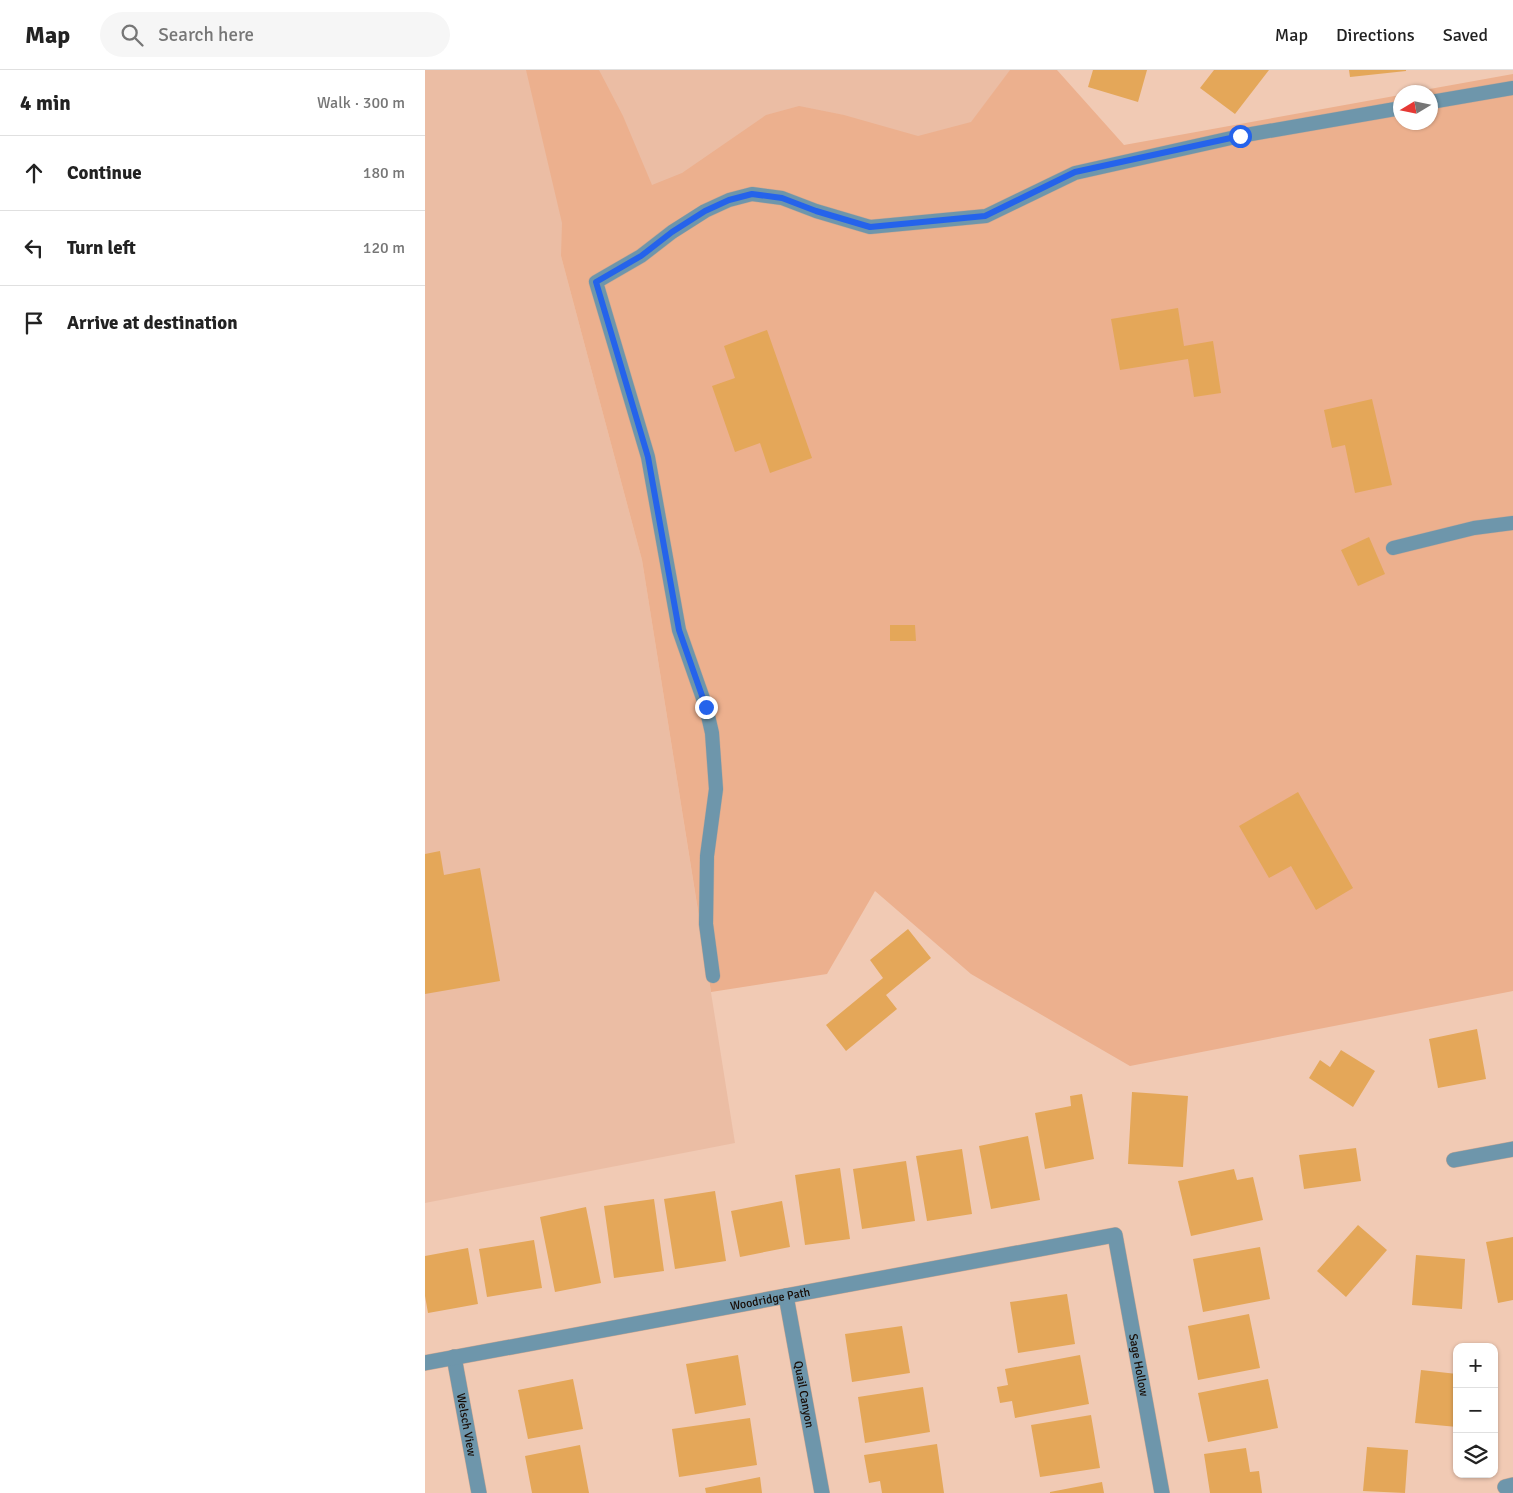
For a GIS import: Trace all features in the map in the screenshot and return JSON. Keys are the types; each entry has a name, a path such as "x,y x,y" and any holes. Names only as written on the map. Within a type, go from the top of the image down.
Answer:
{"street":[{"path":"1454,1160 1513,1149"},
{"name":"Woodridge Path","path":"425,1363 454,1356 1115,1235"},
{"name":"Sage Hollow","path":"1115,1235 1162,1493"},
{"name":"Quail Canyon","path":"786,1296 822,1493"},
{"name":"Welsch View","path":"454,1356 479,1493"}],"lane":[{"path":"1438,101 1513,88"},
{"path":"713,976 706,924 707,856 716,789 712,733 706,707 679,630 648,457 596,282 641,256 672,232 705,211 729,200 752,194 782,198 816,211 870,227 985,216 1075,172 1240,136 1393,109"},
{"path":"1393,548 1473,528 1513,523"}],"shaded area":[{"path":"425,70 1033,70 1049,159 561,256 642,560 735,1143 425,1203"},
{"path":"526,70 599,70 623,116 652,185 682,173 766,115 799,106 844,115 918,136 971,122 1010,70 1057,70 1124,145 1393,96 1393,130 1438,130 1438,88 1513,74 1513,991 1130,1066 971,974 875,891 827,974 711,992 642,560 561,256 562,223"}],"building":[{"path":"1093,70 1147,70 1138,102 1088,87"},
{"path":"1214,70 1269,70 1235,114 1200,88"},
{"path":"1349,70 1406,70 1406,71 1350,77"},
{"path":"1178,308 1184,346 1213,341 1221,393 1194,397 1188,359 1120,370 1111,319"},
{"path":"767,330 812,458 770,473 760,443 735,452 712,386 735,378 724,346"},
{"path":"1372,399 1392,485 1355,493 1345,445 1332,448 1324,410"},
{"path":"1369,537 1385,574 1358,586 1341,550"},
{"path":"890,625 915,625 916,641 890,641"},
{"path":"1298,792 1353,888 1316,910 1291,866 1269,878 1239,826"},
{"path":"440,851 444,875 480,868 500,981 425,994 425,854"},
{"path":"908,929 931,958 886,995 897,1009 846,1051 826,1025 883,978 870,960"},
{"path":"1477,1029 1486,1079 1438,1088 1429,1039"},
{"path":"1341,1050 1375,1071 1353,1107 1309,1078 1320,1060 1330,1067"},
{"path":"1132,1092 1188,1096 1183,1167 1128,1164"},
{"path":"1082,1094 1094,1159 1045,1169 1035,1113 1071,1106 1070,1096"},
{"path":"1028,1136 1040,1200 991,1209 979,1146"},
{"path":"1356,1148 1361,1181 1304,1189 1299,1155"},
{"path":"962,1149 972,1214 927,1221 916,1156"},
{"path":"906,1161 915,1221 862,1229 853,1169"},
{"path":"840,1168 850,1239 805,1245 795,1175"},
{"path":"1234,1169 1237,1180 1253,1177 1263,1220 1191,1236 1178,1181"},
{"path":"715,1191 726,1261 675,1269 664,1199"},
{"path":"654,1199 664,1271 614,1278 604,1206"},
{"path":"782,1201 790,1247 740,1257 731,1211"},
{"path":"586,1207 601,1283 555,1292 540,1217"},
{"path":"1358,1225 1387,1250 1346,1297 1317,1271"},
{"path":"1513,1237 1513,1300 1498,1303 1486,1242"},
{"path":"534,1240 542,1288 487,1297 479,1249"},
{"path":"1260,1247 1270,1299 1203,1312 1193,1259"},
{"path":"468,1248 478,1304 428,1313 425,1296 425,1256"},
{"path":"1416,1255 1465,1259 1462,1309 1412,1305"},
{"path":"1067,1294 1075,1344 1018,1353 1010,1302"},
{"path":"1249,1314 1260,1368 1198,1380 1188,1326"},
{"path":"902,1326 910,1373 852,1382 845,1334"},
{"path":"738,1355 746,1405 695,1414 686,1364"},
{"path":"1080,1355 1089,1404 1015,1418 1012,1401 1000,1403 997,1387 1008,1385 1005,1369"},
{"path":"1421,1370 1453,1374 1453,1427 1415,1423"},
{"path":"573,1379 583,1429 528,1439 518,1390"},
{"path":"1268,1379 1278,1428 1208,1442 1198,1393"},
{"path":"923,1387 930,1432 865,1443 858,1397"},
{"path":"1091,1415 1100,1468 1040,1477 1031,1425"},
{"path":"750,1418 757,1465 679,1477 672,1429"},
{"path":"937,1444 944,1493 882,1493 880,1481 869,1483 864,1455"},
{"path":"580,1445 589,1493 532,1493 525,1456"},
{"path":"1367,1447 1408,1450 1405,1493 1363,1491"},
{"path":"1246,1448 1250,1472 1259,1471 1262,1493 1210,1493 1204,1454"},
{"path":"760,1477 762,1493 706,1493 705,1488"},
{"path":"1102,1482 1104,1493 1050,1493 1050,1492"}],"route":[{"path":"706,707 679,630 648,457 596,282 641,256 672,232 705,211 729,200 752,194 782,198 816,211 870,227 985,216 1075,172 1240,136"}]}
